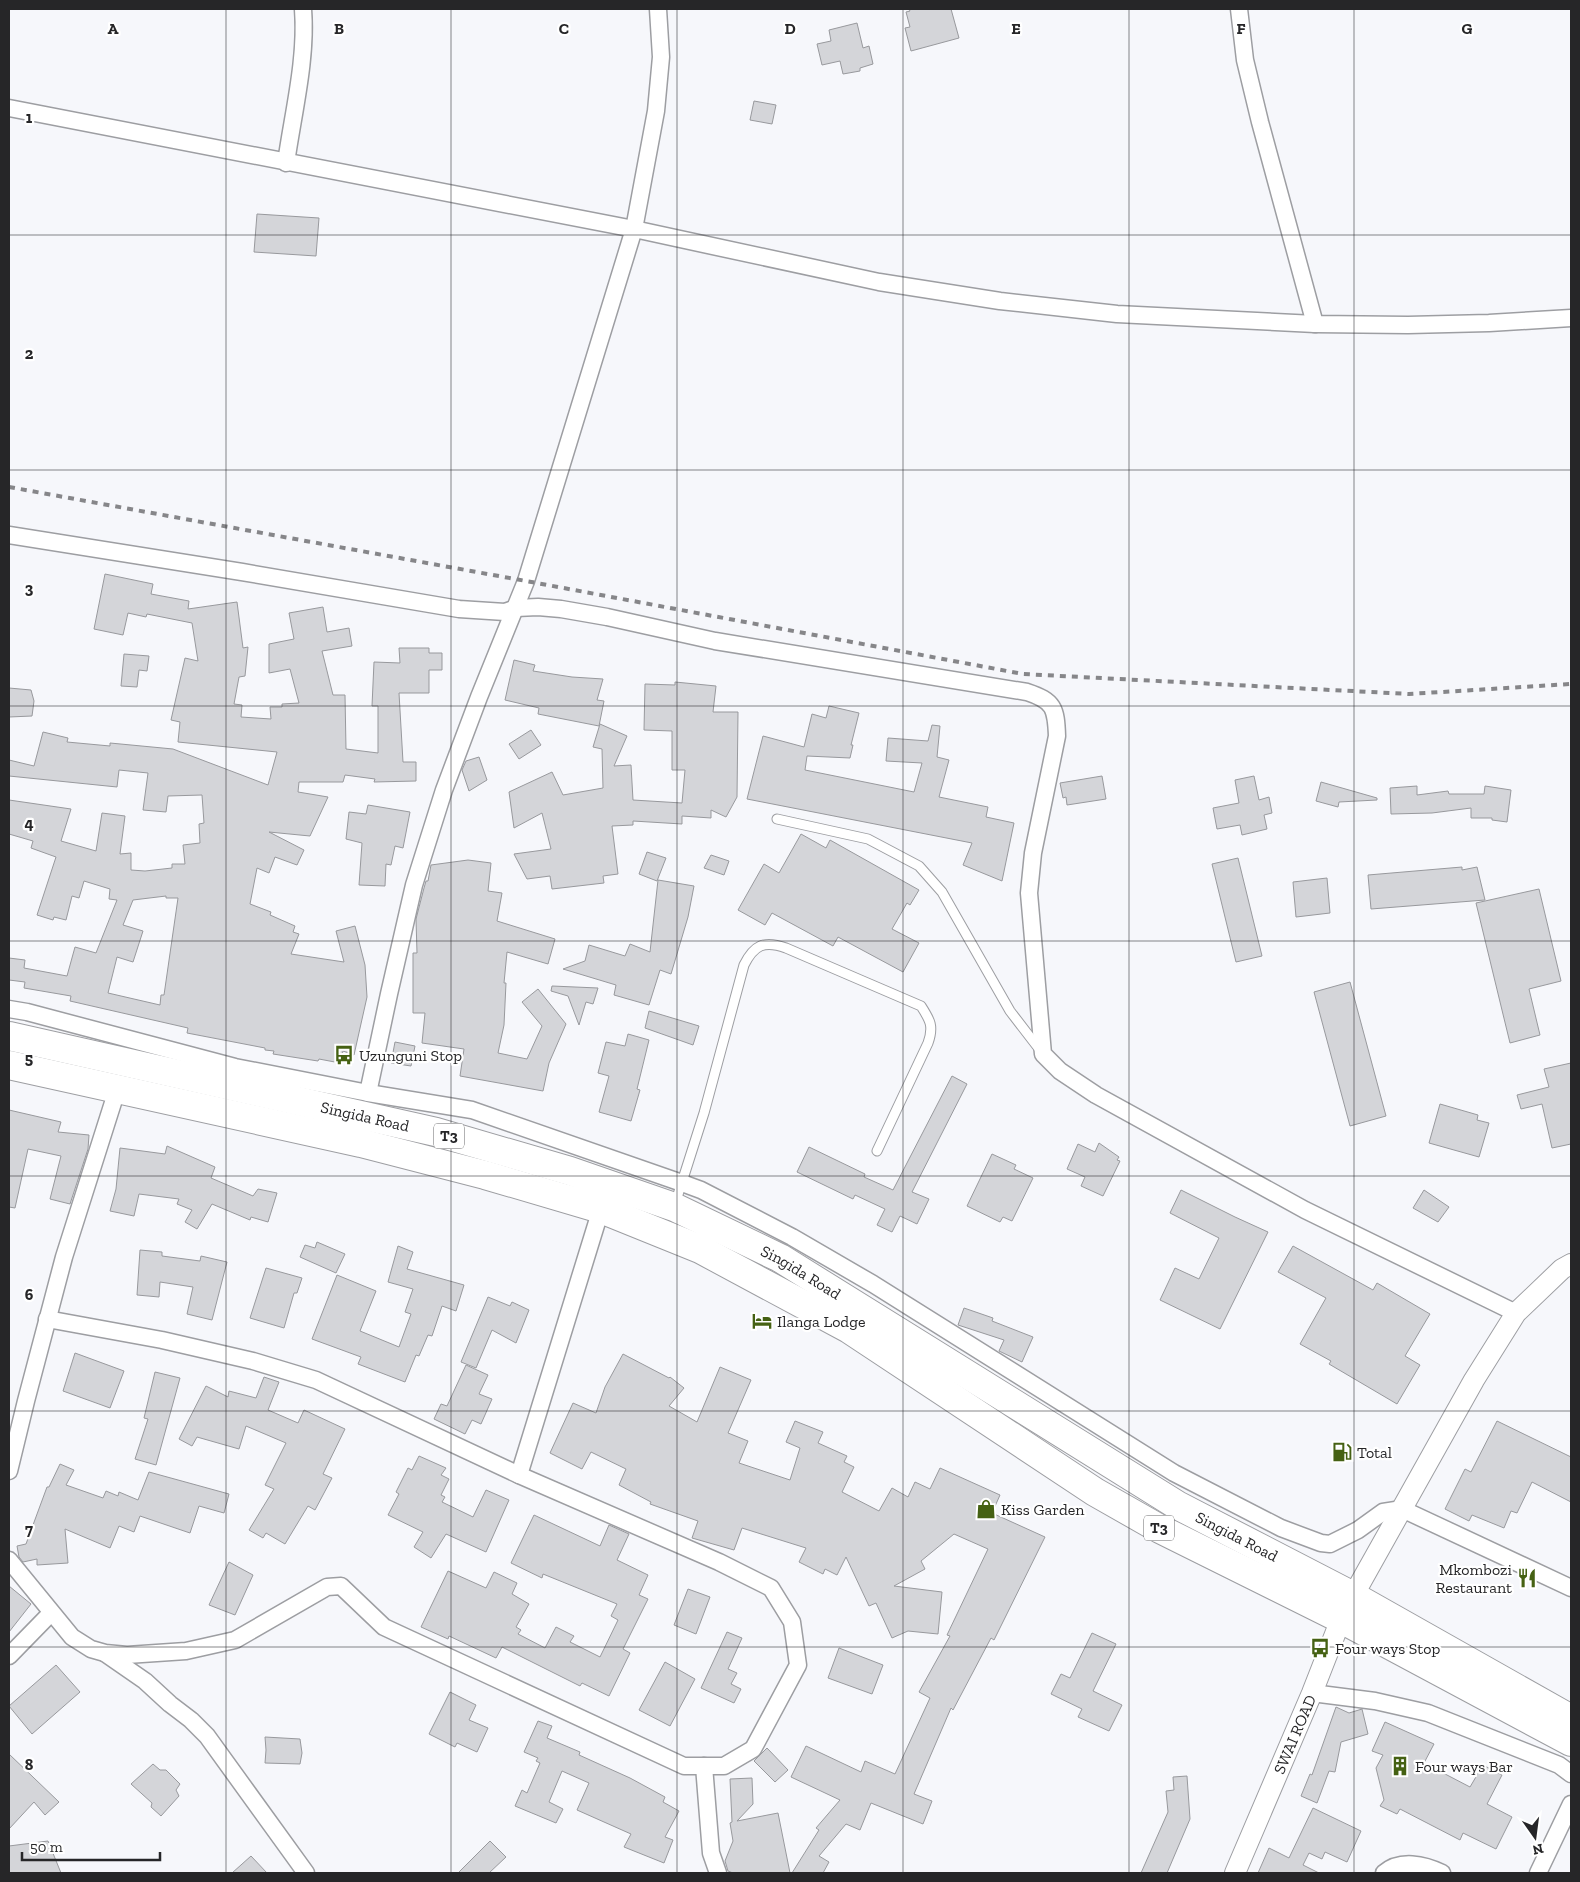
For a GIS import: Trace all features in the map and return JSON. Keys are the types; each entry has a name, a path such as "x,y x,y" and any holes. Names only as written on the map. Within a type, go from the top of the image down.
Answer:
{"highway":[{"name":"Singida Road","path":"9,1036 436,1132 570,1171 678,1195 1177,1505 1571,1742"},
{"name":"Singida Road","path":"9,1065 361,1143 485,1175 601,1209 700,1249 849,1329 1094,1492 1160,1529 1347,1607 1571,1719"}],"street":[{"path":"286,163 303,55 305,25 303,9"},
{"path":"368,1093 414,885 448,781 529,571 634,229 656,111 661,57 658,9"},
{"path":"1239,9 1245,60 1315,324"},
{"path":"9,108 634,229 879,282 1000,301 1117,314 1315,324 1408,326 1571,318"},
{"path":"9,535 459,609 505,612 516,608 561,609 715,641 1027,692 1044,698 1052,706 1057,721 1058,736 1033,853 1029,893 1043,1054 1060,1071 1096,1095 1305,1210 1516,1313"},
{"path":"9,1009 27,1012 235,1067 368,1093 472,1110 678,1195 701,1190 792,1237 872,1284 1174,1473 1281,1528 1321,1543 1330,1544 1358,1530 1384,1512 1402,1509 1571,1588"},
{"path":"9,1471 64,1257 117,1090"},
{"path":"519,1475 601,1209"},
{"name":"SWAI ROAD","path":"1235,1873 1347,1607 1474,1380 1516,1313 1562,1269 1571,1264"},
{"path":"9,1560 72,1637 91,1649 105,1653 127,1655 186,1651 235,1640 327,1587 341,1586 384,1627 684,1766 724,1766 753,1749 798,1665 792,1622 772,1588 719,1562 519,1475 316,1380 244,1359 162,1340 47,1319"},
{"path":"9,1656 51,1613"},
{"path":"105,1653 144,1681 192,1720 207,1736 306,1873"},
{"path":"1312,1692 1376,1701 1428,1713 1559,1765 1571,1774"},
{"path":"704,1766 711,1853 718,1873"},
{"path":"1538,1873 1571,1804"},
{"path":"1384,1873 1401,1864 1428,1866 1442,1873"}],"lane":[{"path":"777,819 868,839 920,866 942,892 1010,1011 1043,1054"},
{"path":"678,1195 704,1113 744,965 750,953 759,946 773,943 921,1006 929,1019 932,1031 928,1043 878,1151"}],"building":[{"path":"909,9 951,9 959,38 911,51 905,28 910,27 906,12 910,11"},
{"path":"857,23 863,48 869,46 873,64 860,68 860,71 843,74 840,61 822,65 817,44 831,41 829,30"},
{"path":"754,101 776,105 772,124 750,120"},
{"path":"257,214 319,218 316,256 254,252"},
{"path":"105,574 153,584 151,594 189,601 188,609 237,602 243,648 248,647 245,676 239,677 234,704 242,705 241,717 271,719 270,707 282,707 282,704 299,703 290,669 269,673 269,644 294,639 289,613 323,607 327,632 349,628 352,646 322,651 333,695 345,695 346,749 378,753 378,706 372,706 374,662 400,663 399,648 429,648 429,653 442,653 442,670 429,670 429,693 399,693 403,762 416,762 416,781 374,782 375,779 345,775 343,782 299,782 298,792 328,797 310,836 269,832 304,850 297,865 275,857 269,873 257,868 250,904 271,912 270,915 295,926 293,932 299,934 291,954 344,962 336,931 355,926 365,965 367,997 354,1055 343,1051 340,1063 273,1054 274,1051 265,1050 265,1048 187,1033 188,1028 70,1001 71,996 24,988 25,982 9,980 9,958 25,960 24,968 67,976 75,947 96,953 117,900 109,899 110,889 84,881 79,898 72,896 66,920 54,917 53,920 37,915 56,857 31,848 33,841 9,834 9,800 71,809 61,841 96,851 102,813 125,816 120,854 131,853 131,870 145,871 172,868 172,864 185,864 183,845 200,843 199,824 204,823 202,795 168,796 166,812 143,810 148,773 119,770 117,787 9,776 9,760 34,766 43,732 68,738 67,742 110,746 110,743 173,749 268,785 277,752 178,742 180,722 171,720 185,658 198,661 192,623 147,614 146,617 128,613 123,635 94,629","holes":["166,896 166,898 178,898 164,995 161,995 160,1005 108,993 117,957 133,962 143,931 123,925 133,900"]},
{"path":"124,654 149,656 147,671 139,670 137,687 121,686"},
{"path":"514,660 535,665 533,671 572,677 603,679 597,700 604,701 599,726 538,714 539,708 505,700"},
{"path":"675,682 716,686 713,712 738,712 737,797 726,817 711,810 711,818 682,816 682,824 633,821 633,825 612,826 618,874 603,876 604,883 552,889 550,876 527,879 514,854 551,849 542,813 514,828 509,792 552,772 563,795 603,788 602,749 593,747 600,724 627,736 614,766 631,765 633,800 682,803 685,770 672,770 672,731 644,730 645,684 675,685"},
{"path":"9,688 31,690 34,701 32,716 9,717"},
{"path":"829,706 859,713 851,745 853,745 850,758 807,756 805,770 914,792 922,763 886,761 888,738 928,741 932,725 940,726 937,757 949,760 939,797 988,807 986,817 1014,823 1002,881 963,865 972,843 747,799 763,736 804,747 812,714 826,718"},
{"path":"531,730 541,745 519,759 509,744"},
{"path":"479,757 487,780 469,791 462,770 466,761"},
{"path":"1102,776 1106,799 1067,805 1066,797 1063,798 1060,783"},
{"path":"1254,776 1259,800 1269,797 1272,813 1264,815 1267,829 1242,835 1240,825 1217,829 1213,808 1239,803 1235,780"},
{"path":"1321,782 1377,798 1377,800 1339,802 1338,807 1316,801"},
{"path":"1417,786 1417,795 1448,791 1449,794 1484,794 1485,786 1511,790 1507,822 1492,820 1492,818 1471,818 1471,808 1432,813 1391,814 1390,788"},
{"path":"368,805 410,812 403,848 395,846 391,865 386,864 385,886 359,885 362,843 346,839 349,812 366,814"},
{"path":"801,834 826,848 830,840 919,890 910,905 907,903 892,929 919,943 903,972 838,937 833,946 772,913 765,925 738,910 764,864 779,873"},
{"path":"647,852 666,858 657,881 639,874"},
{"path":"711,855 729,861 724,875 704,868"},
{"path":"1238,858 1262,956 1236,962 1212,864"},
{"path":"468,860 491,863 488,891 502,893 497,921 555,939 548,964 507,952 504,983 506,983 504,1025 498,1053 527,1059 542,1026 522,1002 538,989 566,1024 549,1063 543,1091 460,1076 464,1049 422,1043 425,1013 413,1013 413,953 417,953 416,919 431,865"},
{"path":"1462,867 1462,870 1477,867 1485,900 1371,909 1368,875"},
{"path":"1327,878 1330,913 1296,917 1293,882"},
{"path":"658,880 694,886 688,917 671,974 660,970 649,1005 614,995 616,985 563,969 585,961 589,945 625,956 630,944 650,952"},
{"path":"1539,889 1561,981 1529,989 1540,1035 1510,1043 1476,903"},
{"path":"1350,982 1386,1116 1350,1126 1314,992"},
{"path":"552,986 598,988 593,1004 586,1002 579,1025 568,996 551,991"},
{"path":"649,1011 699,1026 693,1045 645,1028"},
{"path":"628,1034 649,1040 637,1089 640,1090 631,1121 599,1112 609,1076 598,1073 606,1042 625,1046"},
{"path":"395,1042 415,1046 411,1066 391,1063"},
{"path":"1571,1063 1571,1144 1552,1148 1542,1104 1521,1109 1517,1095 1549,1087 1544,1069"},
{"path":"952,1076 967,1084 912,1192 929,1199 917,1224 900,1216 892,1232 877,1225 885,1209 855,1195 853,1199 797,1172 809,1147 865,1174 864,1177 893,1190"},
{"path":"1440,1104 1478,1115 1477,1120 1489,1123 1479,1157 1429,1143"},
{"path":"9,1110 61,1122 58,1132 89,1135 88,1149 70,1204 50,1199 61,1156 28,1149 15,1208 9,1207"},
{"path":"1099,1143 1119,1157 1117,1160 1120,1161 1103,1196 1081,1186 1085,1177 1067,1169 1078,1144 1095,1152"},
{"path":"167,1146 215,1167 211,1178 253,1196 258,1189 277,1193 268,1222 251,1217 250,1220 212,1204 197,1229 185,1222 192,1210 177,1204 179,1199 139,1194 134,1216 110,1211 116,1189 120,1148 165,1154"},
{"path":"992,1154 1016,1165 1014,1169 1033,1178 1012,1221 1003,1217 1000,1222 967,1206"},
{"path":"1181,1190 1268,1232 1220,1329 1160,1300 1175,1268 1199,1279 1219,1238 1170,1213"},
{"path":"1424,1190 1449,1207 1438,1222 1413,1208"},
{"path":"317,1242 345,1254 336,1273 300,1257 305,1245 315,1248"},
{"path":"398,1246 413,1252 407,1269 464,1285 456,1311 442,1306 432,1336 428,1335 419,1356 416,1355 405,1382 358,1364 361,1357 312,1339 337,1275 376,1291 360,1331 399,1347 411,1314 405,1312 413,1289 388,1282"},
{"path":"1293,1246 1373,1290 1377,1283 1430,1314 1405,1356 1420,1365 1397,1404 1329,1364 1331,1361 1300,1344 1326,1298 1278,1272"},
{"path":"140,1250 162,1252 162,1256 200,1261 201,1256 227,1262 212,1320 187,1314 193,1287 160,1282 159,1297 137,1295"},
{"path":"266,1268 302,1278 297,1293 294,1293 284,1328 250,1318"},
{"path":"488,1297 510,1306 512,1302 529,1310 516,1343 492,1330 476,1368 461,1362"},
{"path":"964,1308 993,1318 992,1321 1033,1337 1022,1362 999,1351 1004,1340 958,1325"},
{"path":"75,1353 124,1371 110,1408 63,1391"},
{"path":"623,1354 670,1377 684,1388 669,1406 697,1422 720,1367 751,1380 728,1433 748,1441 739,1463 790,1480 800,1448 786,1442 795,1421 823,1432 818,1443 847,1456 844,1462 854,1467 842,1492 879,1511 892,1488 908,1497 915,1482 930,1489 940,1468 1000,1495 992,1513 1045,1537 994,1640 991,1638 953,1710 951,1708 914,1794 932,1801 923,1824 871,1803 860,1830 846,1824 819,1856 829,1862 823,1873 792,1873 819,1830 816,1828 840,1800 791,1777 806,1746 861,1772 865,1761 895,1774 930,1698 919,1692 950,1636 947,1635 988,1549 954,1534 921,1561 925,1569 894,1586 942,1592 938,1634 908,1631 892,1638 876,1603 869,1606 846,1557 837,1575 825,1569 823,1574 799,1562 806,1548 742,1528 734,1550 692,1538 698,1521 650,1504 651,1502 619,1485 626,1469 591,1452 582,1469 550,1453 573,1403 596,1413 605,1387"},
{"path":"466,1365 488,1375 479,1394 492,1399 481,1424 472,1420 465,1434 434,1419 441,1404 447,1406"},
{"path":"155,1372 180,1378 156,1465 135,1459 148,1419 144,1418"},
{"path":"264,1377 279,1382 268,1410 298,1423 304,1410 345,1429 323,1474 332,1478 315,1510 308,1506 285,1544 266,1533 263,1538 249,1530 274,1489 265,1485 286,1443 246,1426 239,1449 197,1437 192,1446 179,1439 206,1386 228,1397 229,1391 256,1398"},
{"path":"1497,1421 1571,1457 1571,1502 1532,1482 1517,1513 1511,1511 1504,1528 1472,1515 1469,1521 1445,1509 1465,1469 1471,1472"},
{"path":"419,1456 446,1468 441,1475 449,1479 441,1495 445,1497 442,1502 473,1517 486,1490 509,1500 486,1552 446,1534 431,1558 414,1547 423,1532 388,1515 399,1494 396,1492 408,1468 412,1470"},
{"path":"60,1464 74,1470 66,1485 103,1498 106,1491 118,1496 119,1492 138,1500 149,1472 229,1494 224,1513 199,1506 190,1533 140,1516 134,1532 119,1526 110,1548 65,1529 68,1563 37,1565 37,1559 23,1562 19,1557 17,1546 26,1544 47,1487 49,1487"},
{"path":"534,1515 600,1546 609,1525 629,1534 617,1560 648,1575 639,1595 648,1599 623,1649 630,1653 609,1696 582,1683 580,1686 502,1647 496,1658 449,1636 448,1639 421,1627 448,1571 486,1588 494,1572 517,1583 512,1594 529,1604 516,1627 521,1630 518,1634 545,1648 556,1627 574,1636 570,1642 600,1657 618,1620 611,1616 617,1604 543,1574 542,1578 511,1563"},
{"path":"229,1562 253,1575 235,1615 209,1605"},
{"path":"9,1586 31,1604 9,1632"},
{"path":"688,1589 710,1597 696,1634 674,1625"},
{"path":"727,1632 742,1638 728,1669 737,1673 731,1684 741,1689 734,1703 701,1688"},
{"path":"1092,1633 1116,1644 1093,1691 1122,1705 1109,1731 1078,1717 1082,1709 1051,1694 1061,1674 1070,1678"},
{"path":"839,1648 883,1665 872,1694 828,1678"},
{"path":"665,1662 695,1679 670,1726 639,1710"},
{"path":"56,1665 80,1692 32,1734 9,1706"},
{"path":"450,1692 476,1705 469,1720 488,1728 477,1752 457,1743 455,1747 429,1734"},
{"path":"1336,1707 1349,1713 1362,1709 1368,1734 1341,1742 1335,1772 1329,1771 1317,1803 1301,1796 1310,1774 1312,1775"},
{"path":"538,1721 552,1726 547,1738 580,1752 579,1755 630,1778 665,1797 663,1802 679,1811 665,1837 673,1840 664,1863 624,1847 631,1834 577,1810 589,1783 562,1771 549,1802 563,1809 556,1823 515,1806 522,1790 527,1793 540,1763 536,1761 538,1758 524,1752"},
{"path":"1385,1722 1434,1744 1424,1763 1470,1787 1483,1765 1502,1775 1487,1804 1512,1817 1496,1849 1463,1833 1460,1840 1400,1809 1397,1814 1380,1806 1384,1800 1376,1768 1383,1755 1372,1751"},
{"path":"265,1737 300,1739 302,1753 300,1764 265,1763"},
{"path":"767,1748 788,1770 775,1782 754,1761"},
{"path":"9,1754 59,1802 45,1815 34,1802 9,1829"},
{"path":"153,1764 160,1770 166,1770 180,1784 176,1790 179,1796 161,1816 151,1807 152,1803 131,1784"},
{"path":"1187,1776 1190,1819 1167,1873 1141,1873 1168,1812 1166,1791 1174,1790 1173,1777"},
{"path":"752,1778 753,1804 737,1821 778,1813 790,1873 733,1873 728,1871 725,1861 733,1841 730,1823 732,1822 730,1779"},
{"path":"1313,1808 1361,1831 1347,1862 1325,1852 1322,1859 1309,1853 1303,1865 1319,1873 1258,1873 1269,1848 1289,1858"},
{"path":"48,1841 61,1873 9,1873 9,1846"},
{"path":"490,1841 506,1857 489,1873 458,1873"},
{"path":"251,1856 267,1873 232,1873"}],"railway":[{"path":"9,487 1023,674 1409,694 1571,684"}],"place":[{"name":"Uzunguni Stop","path":"344,1055"},
{"name":"Ilanga Lodge","path":"762,1321"},
{"name":"Total","path":"1342,1452"},
{"name":"Kiss Garden","path":"986,1509"},
{"name":"Mkombozi Restaurant","path":"1527,1578"},
{"name":"Four ways Stop","path":"1320,1648"},
{"name":"Four ways Bar","path":"1400,1766"}]}
